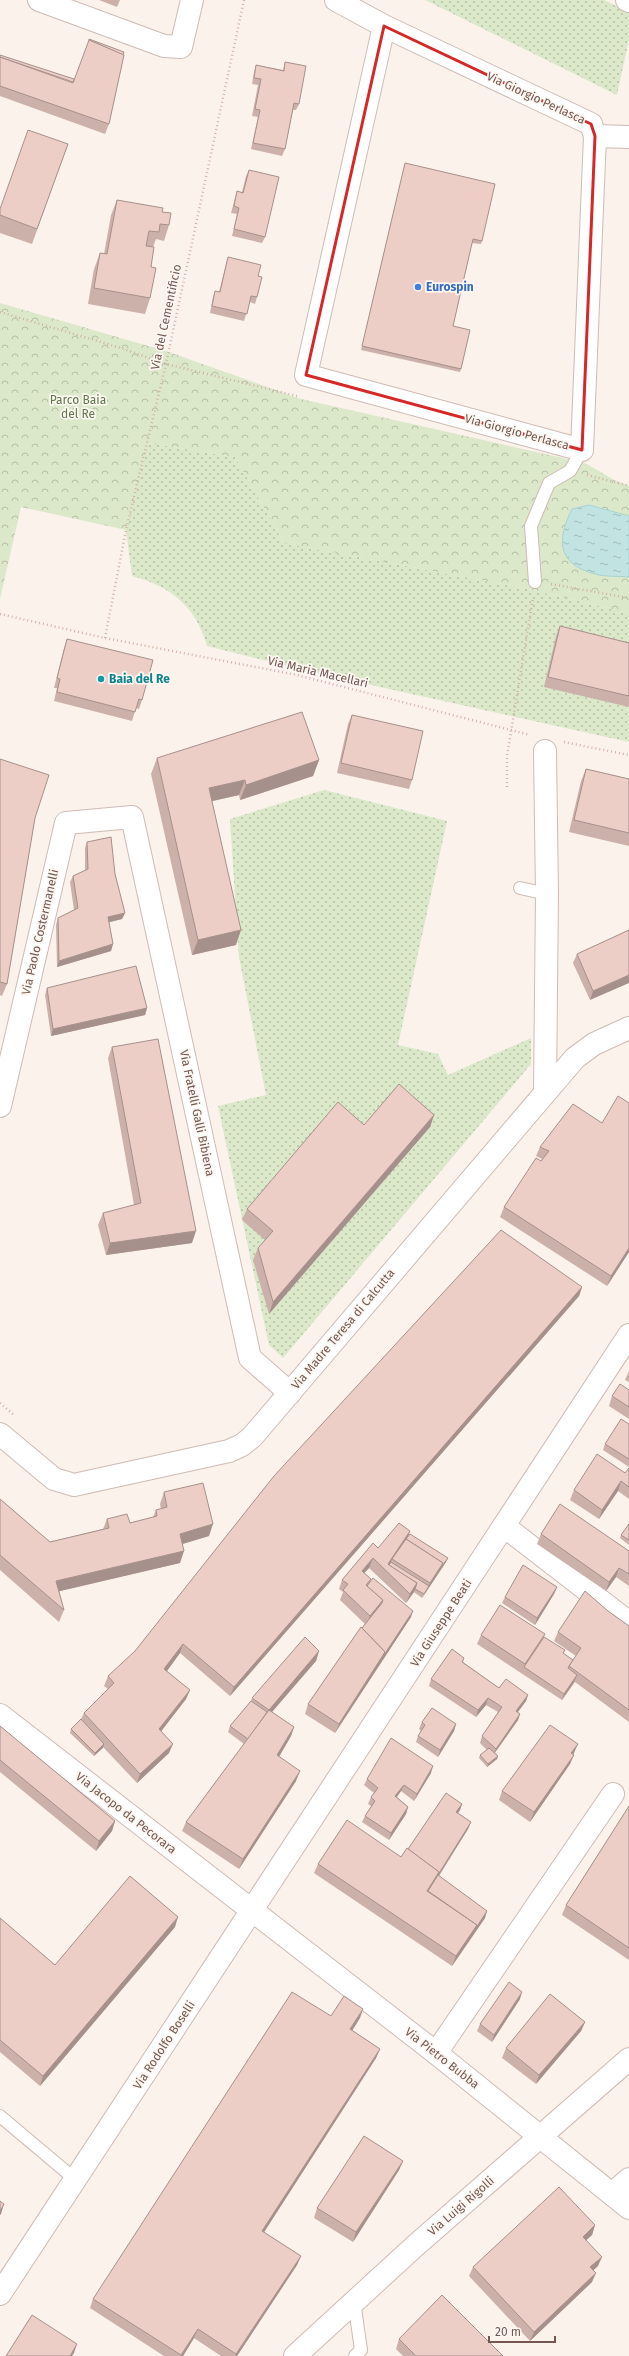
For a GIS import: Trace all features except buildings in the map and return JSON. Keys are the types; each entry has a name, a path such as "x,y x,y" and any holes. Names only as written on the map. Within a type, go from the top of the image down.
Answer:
{"street":[{"path":"39,0 164,46 181,46 192,0"},
{"name":"Via Giorgio Perlasca","path":"336,0 384,26 591,124 595,136 582,450 306,375 384,26"},
{"path":"595,136 629,136"},
{"path":"545,742 547,894 545,1091"},
{"name":"Via Paolo Costermanelli","path":"0,1106 6,1042 66,823 132,817"},
{"name":"Via Fratelli Galli Bibiena","path":"132,817 250,1358 290,1393"},
{"name":"Via Madre Teresa di Calcutta","path":"0,1434 54,1479 67,1484 81,1484 236,1448 252,1437 545,1091 575,1058 594,1044 629,1028"},
{"name":"Via Giuseppe Beati","path":"252,1910 629,1335"},
{"path":"504,1526 627,1621"},
{"name":"Via Jacopo da Pecorara","path":"0,1715 252,1910"},
{"path":"436,2053 613,1794"},
{"name":"Via Pietro Bubba","path":"252,1910 436,2053 629,2208"},
{"name":"Via Rodolfo Boselli","path":"0,2294 252,1910"},
{"name":"Via Luigi Rigolli","path":"295,2356 354,2301 629,2059"},
{"path":"612,2194 629,2179"}],"lane":[{"path":"535,582 531,526 549,483 570,471 582,450"},
{"path":"520,888 547,894"},
{"path":"0,2116 76,2180"},
{"path":"354,2301 361,2350 355,2356"}],"path":[{"name":"Via del Cementificio","path":"105,638 126,530 166,364 244,0"},
{"path":"507,787 507,756 535,582 629,598"},
{"name":"Via Maria Macellari","path":"0,614 105,638 297,675 511,731 545,742 629,755"},
{"path":"0,1403 17,1418"}],"highlighted area":[{"path":"384,26 591,124 595,136 582,450 306,375"}],"green space":[{"path":"425,0 604,0 629,12 629,39 617,95"},
{"name":"Parco Baia del Re","path":"0,303 169,352 301,399 585,463 616,481 629,485 629,613 528,589 284,543 235,457 148,443 126,530 21,507 0,599"},
{"path":"148,443 235,457 284,543 528,589 629,613 629,742 299,669 207,646 196,620 180,600 170,592 146,580 132,576 126,530"},
{"path":"324,790 447,821 398,1045 438,1054 448,1075 531,1038 531,1064 283,1358 269,1345 218,1106 266,1095 239,957 230,819"}],"water":[{"path":"589,505 629,516 629,577 599,575 582,570 573,564 567,557 563,549 562,540 567,520 572,509"}],"place":[{"name":"Eurospin","path":"418,287"},
{"name":"Baia del Re","path":"101,679"}]}
